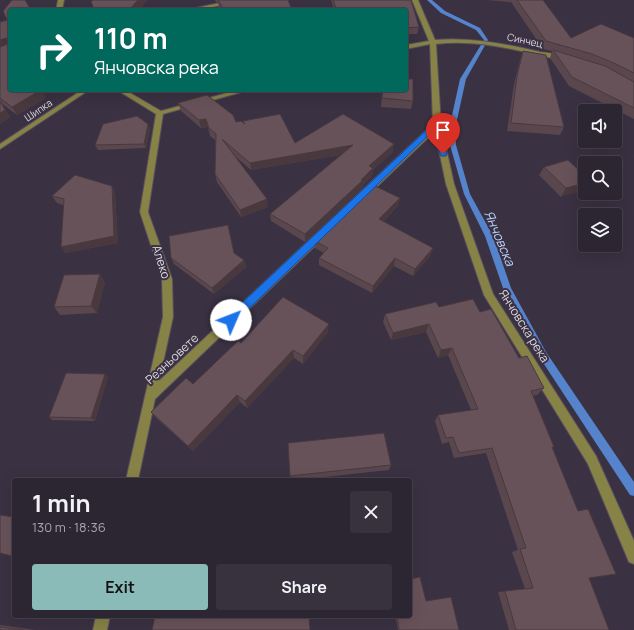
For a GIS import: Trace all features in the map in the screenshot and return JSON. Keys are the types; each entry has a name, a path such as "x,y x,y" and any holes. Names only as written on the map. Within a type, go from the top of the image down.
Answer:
{"street":[{"path":"200,8 242,0"},
{"name":"Янчовска река","path":"416,0 433,42 436,125 450,184 489,294 592,460 634,557"},
{"name":"Синчец","path":"408,47 433,42 494,43 573,61"},
{"name":"Шипка","path":"0,147 83,92"},
{"path":"123,92 160,113 239,92"},
{"name":"Алеко","path":"132,478 168,317 167,279 144,212 160,113"},
{"name":"Резньовете","path":"151,396 436,125"},
{"path":"100,630 103,618"}],"building":[{"path":"12,0 25,0 30,8 8,8 8,40 6,38 0,40 0,22 7,20 3,11"},
{"path":"138,0 131,8 93,8 91,1"},
{"path":"218,0 288,0 291,8 223,8"},
{"path":"333,0 411,0 419,27 408,28 408,8 336,8"},
{"path":"517,0 543,0 571,38 601,24 634,38 634,73 592,54 546,41"},
{"path":"8,40 8,92 38,92 12,107 0,98 0,47 7,44"},
{"path":"553,50 605,66 634,82 634,108 572,77"},
{"path":"523,51 546,55 564,127 511,123 517,76"},
{"path":"408,79 413,79 413,101 382,98 383,92 408,92"},
{"path":"207,95 233,115 236,122 241,121 245,124 243,121 280,114 295,143 343,114 394,144 369,166 373,168 361,180 363,180 305,234 270,214 353,145 250,163 222,139 267,199 240,210 215,174 216,134 209,128 206,119 199,120 178,103"},
{"path":"0,101 5,110 0,113"},
{"path":"137,116 148,124 144,144 95,145 103,124"},
{"path":"568,160 578,169 578,185 566,188 544,167"},
{"path":"75,175 112,186 114,236 61,247 64,199 52,196"},
{"path":"373,185 400,198 379,219 433,248 415,269 395,258 373,286 319,258 328,248 315,241"},
{"path":"228,225 234,253 244,260 212,288 171,258 169,236"},
{"path":"100,274 91,306 54,307 64,275"},
{"path":"283,297 329,324 303,356 293,350 245,401 237,395 188,446 151,412 186,378 193,384 238,341 241,343"},
{"path":"473,299 480,312 491,309 519,358 527,356 544,388 531,391 554,447 552,447 578,511 588,509 616,574 589,578 609,630 516,630 505,591 533,588 520,549 526,548 492,448 459,453 453,437 446,438 438,415 478,409 452,348 441,350 429,324 393,333 385,314 436,302 439,307"},
{"path":"66,373 105,374 91,418 49,417"},
{"path":"384,433 391,465 290,476 288,443"},
{"path":"0,515 12,517 12,556 0,553"},
{"path":"420,577 426,601 451,597 459,630 399,630 397,618 412,618 412,579"},
{"path":"155,618 309,618 310,630 152,630"},
{"path":"0,627 24,630 0,630"}],"waterway":[{"name":"Янчовска","path":"429,0 443,12 478,29 486,40 463,79 452,129 453,145 467,194 489,236 507,288 543,355 634,491"}],"route":[{"path":"231,320 436,125 443,154"}]}
